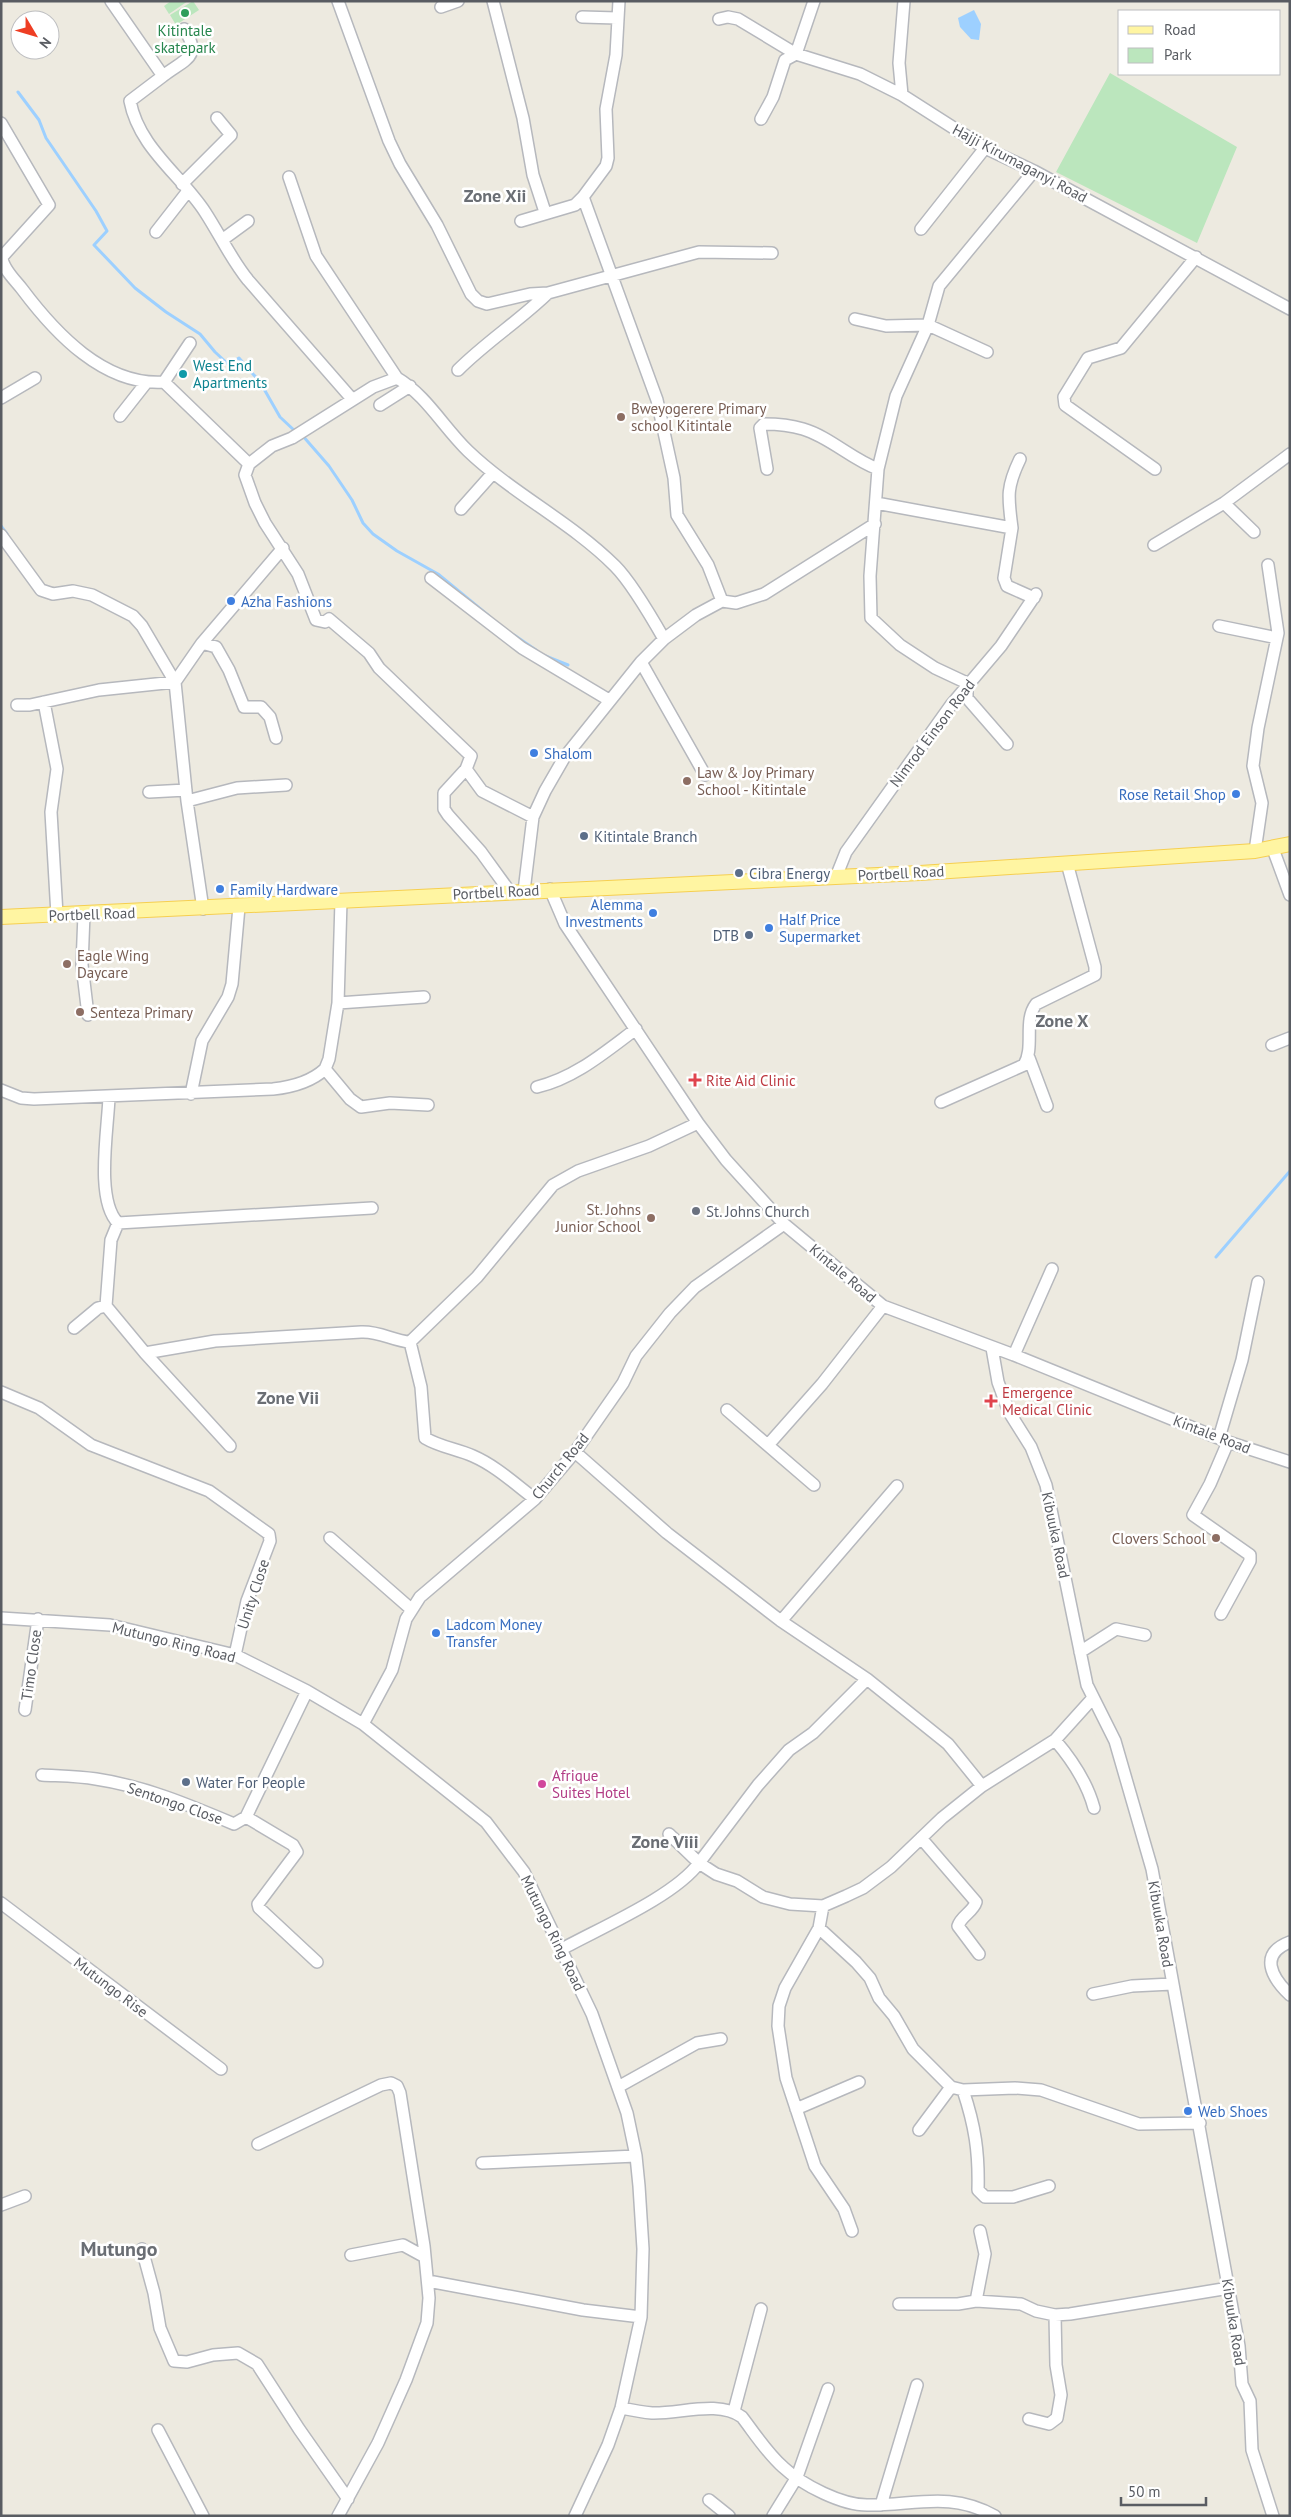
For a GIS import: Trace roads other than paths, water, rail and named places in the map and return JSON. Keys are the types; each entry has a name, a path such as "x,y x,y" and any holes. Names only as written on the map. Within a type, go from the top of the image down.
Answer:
{"main road":[{"name":"Portbell Road","path":"1,917 204,909 550,889 836,877 1255,851 1290,844"}],"street":[{"path":"111,1 163,76"},
{"path":"338,1 389,141 400,164 436,224 471,294 478,301 487,304 530,294 548,294 612,278 699,252 772,252"},
{"path":"440,7 458,1"},
{"path":"493,1 521,108 533,174 544,212"},
{"path":"521,221 544,212 575,205 606,166 608,158 606,109 616,55 619,1"},
{"path":"762,119 773,97 785,60 796,54 814,1"},
{"path":"902,95 899,63 904,1"},
{"name":"Hajji Kirumaganyi Road","path":"719,19 728,17 738,19 796,54 860,74 902,95 985,148 1034,171 1290,309"},
{"path":"582,18 618,18"},
{"path":"184,29 193,44 193,48 186,58 133,98 131,103 143,132 159,160 204,210 233,262 352,399"},
{"path":"156,232 185,188 231,135 217,118"},
{"path":"1,123 49,205 2,257 2,262 33,304 84,356 100,366 146,383 164,382 248,464"},
{"path":"921,229 985,148"},
{"path":"1007,744 966,698 967,683 935,668 900,645 871,618 870,576 878,469 896,396 928,325 939,286 1034,171"},
{"path":"290,177 296,203 316,256 397,378 410,386 468,451 493,473 580,535 617,568 648,611 664,639"},
{"path":"583,197 657,400 674,478 677,515 708,565 722,601"},
{"path":"222,240 248,221"},
{"path":"1155,470 1065,405 1064,398 1088,358 1121,348 1196,257"},
{"path":"458,370 478,350 548,294"},
{"path":"855,319 886,326 928,325 987,352"},
{"path":"164,382 190,343"},
{"path":"1,398 35,378"},
{"path":"397,378 373,387 292,438 272,446 248,464 245,475 255,503 265,523 283,548 298,574 316,620 325,622 329,619 369,653 379,668 471,756 466,770 444,794 444,809 481,852 510,892"},
{"path":"120,416 146,383"},
{"path":"380,405 410,386"},
{"path":"767,469 760,428 764,424 781,424 804,429 860,463 878,469"},
{"path":"1154,545 1224,503 1290,454"},
{"path":"876,503 1012,528 1008,495 1012,476 1020,459"},
{"path":"460,509 493,473"},
{"path":"1224,503 1254,532"},
{"path":"524,891 533,817 564,758 641,662 664,639 696,615 722,601 736,603 764,594 875,524"},
{"name":"Nimrod Einson Road","path":"836,877 846,852 967,683 1001,646 1035,596 1007,586 1004,578 1012,528"},
{"path":"1,535 41,590 53,594 73,591 92,595 133,616 142,626 174,682 187,796 204,909"},
{"path":"17,705 44,702 99,690 174,682 202,643 283,548"},
{"path":"1255,851 1262,803 1252,766 1277,638 1276,607 1268,565"},
{"path":"431,578 522,648 609,700"},
{"path":"1219,626 1277,638"},
{"path":"202,643 216,647 244,707 261,707 270,716 276,738"},
{"path":"641,662 705,774"},
{"path":"44,702 57,769 51,812 57,915"},
{"path":"466,770 482,791 533,817"},
{"path":"149,792 187,796 237,788 286,785"},
{"path":"1273,848 1290,895"},
{"path":"1047,1106 1029,1058 1031,1011 1036,1004 1095,975 1095,968 1067,863"},
{"name":"Kintale Road","path":"550,889 566,924 698,1123 726,1160 784,1224 883,1306 1014,1355 1224,1440 1290,1462"},
{"path":"1,1090 28,1099 191,1094 293,1086 318,1075 325,1069 329,1059 338,1002 341,901"},
{"path":"191,1094 202,1041 228,997 232,984 239,907"},
{"path":"84,914 82,965 88,1015"},
{"path":"338,1002 424,997"},
{"path":"537,1087 553,1084 577,1072 636,1029"},
{"path":"1272,1045 1290,1038"},
{"path":"941,1102 1024,1065 1029,1058"},
{"path":"325,1069 350,1099 361,1107 390,1103 428,1105"},
{"path":"109,1097 105,1189 107,1205 118,1223"},
{"path":"144,1353 215,1341 361,1332 375,1332 399,1341 410,1342 477,1276 553,1185 578,1171 649,1146 698,1123"},
{"path":"118,1223 372,1208"},
{"path":"118,1223 111,1240 106,1306 144,1353 230,1446"},
{"name":"Church Road","path":"363,1724 392,1670 406,1618 420,1597 535,1499 575,1452 623,1383 636,1356 670,1313 695,1287 784,1224"},
{"path":"1014,1355 1052,1270"},
{"path":"1221,1614 1250,1560 1250,1555 1193,1515 1210,1484 1224,1440 1258,1282"},
{"path":"74,1328 98,1308 106,1306"},
{"path":"768,1445 822,1384 883,1306"},
{"path":"410,1342 421,1387 425,1438 435,1444 473,1456 504,1475 535,1499"},
{"name":"Kibuuka Road","path":"992,1348 998,1382 1009,1412 1031,1447 1046,1485 1080,1652 1092,1699 1115,1742 1152,1869 1240,2346 1242,2384 1250,2401 1252,2450 1273,2516"},
{"name":"Unity Close","path":"1,1392 39,1408 91,1445 209,1491 269,1534 270,1541 247,1601 235,1655"},
{"path":"728,1410 814,1485"},
{"path":"575,1452 667,1533 781,1621 866,1679 948,1744 982,1786"},
{"path":"781,1621 897,1486"},
{"path":"330,1538 411,1609"},
{"name":"Mutungo Ring Road","path":"1,1618 110,1625 235,1655 308,1691 363,1724 486,1822 524,1872 592,2014 618,2087 636,2156 643,2249 641,2317 621,2408 608,2445 575,2516"},
{"name":"Timo Close","path":"25,1710 38,1619"},
{"path":"1080,1652 1116,1629 1145,1635"},
{"path":"562,1949 638,1908 689,1877 758,1785 789,1750 813,1733 866,1679"},
{"name":"Sentongo Close","path":"42,1774 95,1779 132,1786 171,1798 234,1824 246,1817 308,1691"},
{"path":"669,1834 699,1863 716,1874 738,1881 763,1896 790,1904 823,1906 863,1888 878,1878 942,1818 982,1786 1055,1740 1092,1699"},
{"path":"1055,1740 1070,1758 1088,1788 1094,1808"},
{"name":"Sentongo Close","path":"246,1817 293,1845 297,1852 258,1904 259,1908 317,1962"},
{"path":"921,1838 976,1902 975,1906 960,1920 958,1926 979,1954"},
{"name":"Mutungo Rise","path":"1,1903 221,2069"},
{"path":"823,1906 819,1928 785,1988 779,2006 778,2026 786,2078 814,2166 844,2209 852,2231"},
{"path":"819,1928 870,1978 879,1998 894,2016 913,2049 957,2088 974,2125 979,2155 978,2190 986,2197 1014,2198 1049,2186"},
{"path":"1290,1942 1284,1944 1274,1954 1270,1965 1278,1983 1290,1995"},
{"path":"1094,1994 1132,1986 1172,1984"},
{"path":"618,2087 697,2043 721,2039"},
{"path":"258,2144 381,2085 391,2082 397,2086 404,2112 426,2256 428,2281 427,2323 419,2348 378,2443 338,2516"},
{"path":"796,2109 858,2082"},
{"path":"919,2130 957,2088 1041,2090 1139,2124 1200,2123"},
{"path":"482,2163 636,2156"},
{"path":"1,2205 25,2196"},
{"path":"976,2301 985,2254 980,2231"},
{"path":"351,2255 403,2245 426,2256"},
{"path":"142,2249 154,2293 160,2328 174,2361 188,2362 213,2355 238,2353 258,2364 304,2437 348,2499"},
{"path":"428,2281 573,2308 641,2317"},
{"path":"899,2304 958,2304 976,2301 1021,2304 1036,2311 1055,2315 1229,2288"},
{"path":"734,2411 761,2309"},
{"path":"1029,2418 1049,2424 1057,2418 1062,2395 1056,2365 1055,2315"},
{"path":"881,2505 917,2384"},
{"path":"773,2516 797,2477 828,2389"},
{"path":"621,2408 652,2413 722,2409 734,2411 742,2417 784,2468 834,2498 852,2504 881,2505 935,2500 977,2506 995,2516"},
{"path":"158,2430 203,2516"},
{"path":"709,2500 729,2516"}],"water":[{"path":"974,10 981,24 979,40 971,39 960,27 958,18"}],"waterway":[{"path":"18,92 39,120 46,138 96,211 107,231 94,245 135,288 166,312 200,334 229,365 239,358 260,382 280,417 296,432"},
{"path":"302,435 329,466 352,500 363,523 373,534 397,551 438,574 489,616"},
{"path":"1,526 7,534"},
{"path":"514,635 536,650"},
{"path":"543,655 568,665"},
{"path":"1216,1257 1290,1171"}],"place":[{"name":"Kitintale skatepark","path":"185,13"},
{"name":"West End Apartments","path":"183,374"},
{"name":"Bweyogerere Primary school Kitintale","path":"621,417"},
{"name":"Azha Fashions","path":"231,601"},
{"name":"Shalom","path":"534,753"},
{"name":"Law & Joy Primary School - Kitintale","path":"687,781"},
{"name":"Rose Retail Shop","path":"1236,794"},
{"name":"Kitintale Branch","path":"584,836"},
{"name":"Cibra Energy","path":"739,873"},
{"name":"Family Hardware","path":"220,889"},
{"name":"Alemma Investments","path":"653,913"},
{"name":"Half Price Supermarket","path":"769,928"},
{"name":"DTB","path":"749,935"},
{"name":"Eagle Wing Daycare","path":"67,964"},
{"name":"Senteza Primary","path":"80,1012"},
{"name":"Rite Aid Clinic","path":"695,1080"},
{"name":"St. Johns Church","path":"696,1211"},
{"name":"St. Johns Junior School","path":"651,1218"},
{"name":"Emergence Medical Clinic","path":"991,1401"},
{"name":"Clovers School","path":"1216,1538"},
{"name":"Ladcom Money Transfer","path":"436,1633"},
{"name":"Water For People","path":"186,1782"},
{"name":"Afrique Suites Hotel","path":"542,1784"},
{"name":"Web Shoes","path":"1188,2111"}],"district":[{"name":"Zone Xii","path":"495,195"},
{"name":"Zone X","path":"1062,1020"},
{"name":"Zone Vii","path":"288,1397"},
{"name":"Zone Viii","path":"665,1841"},
{"name":"Mutungo","path":"119,2249"}]}
